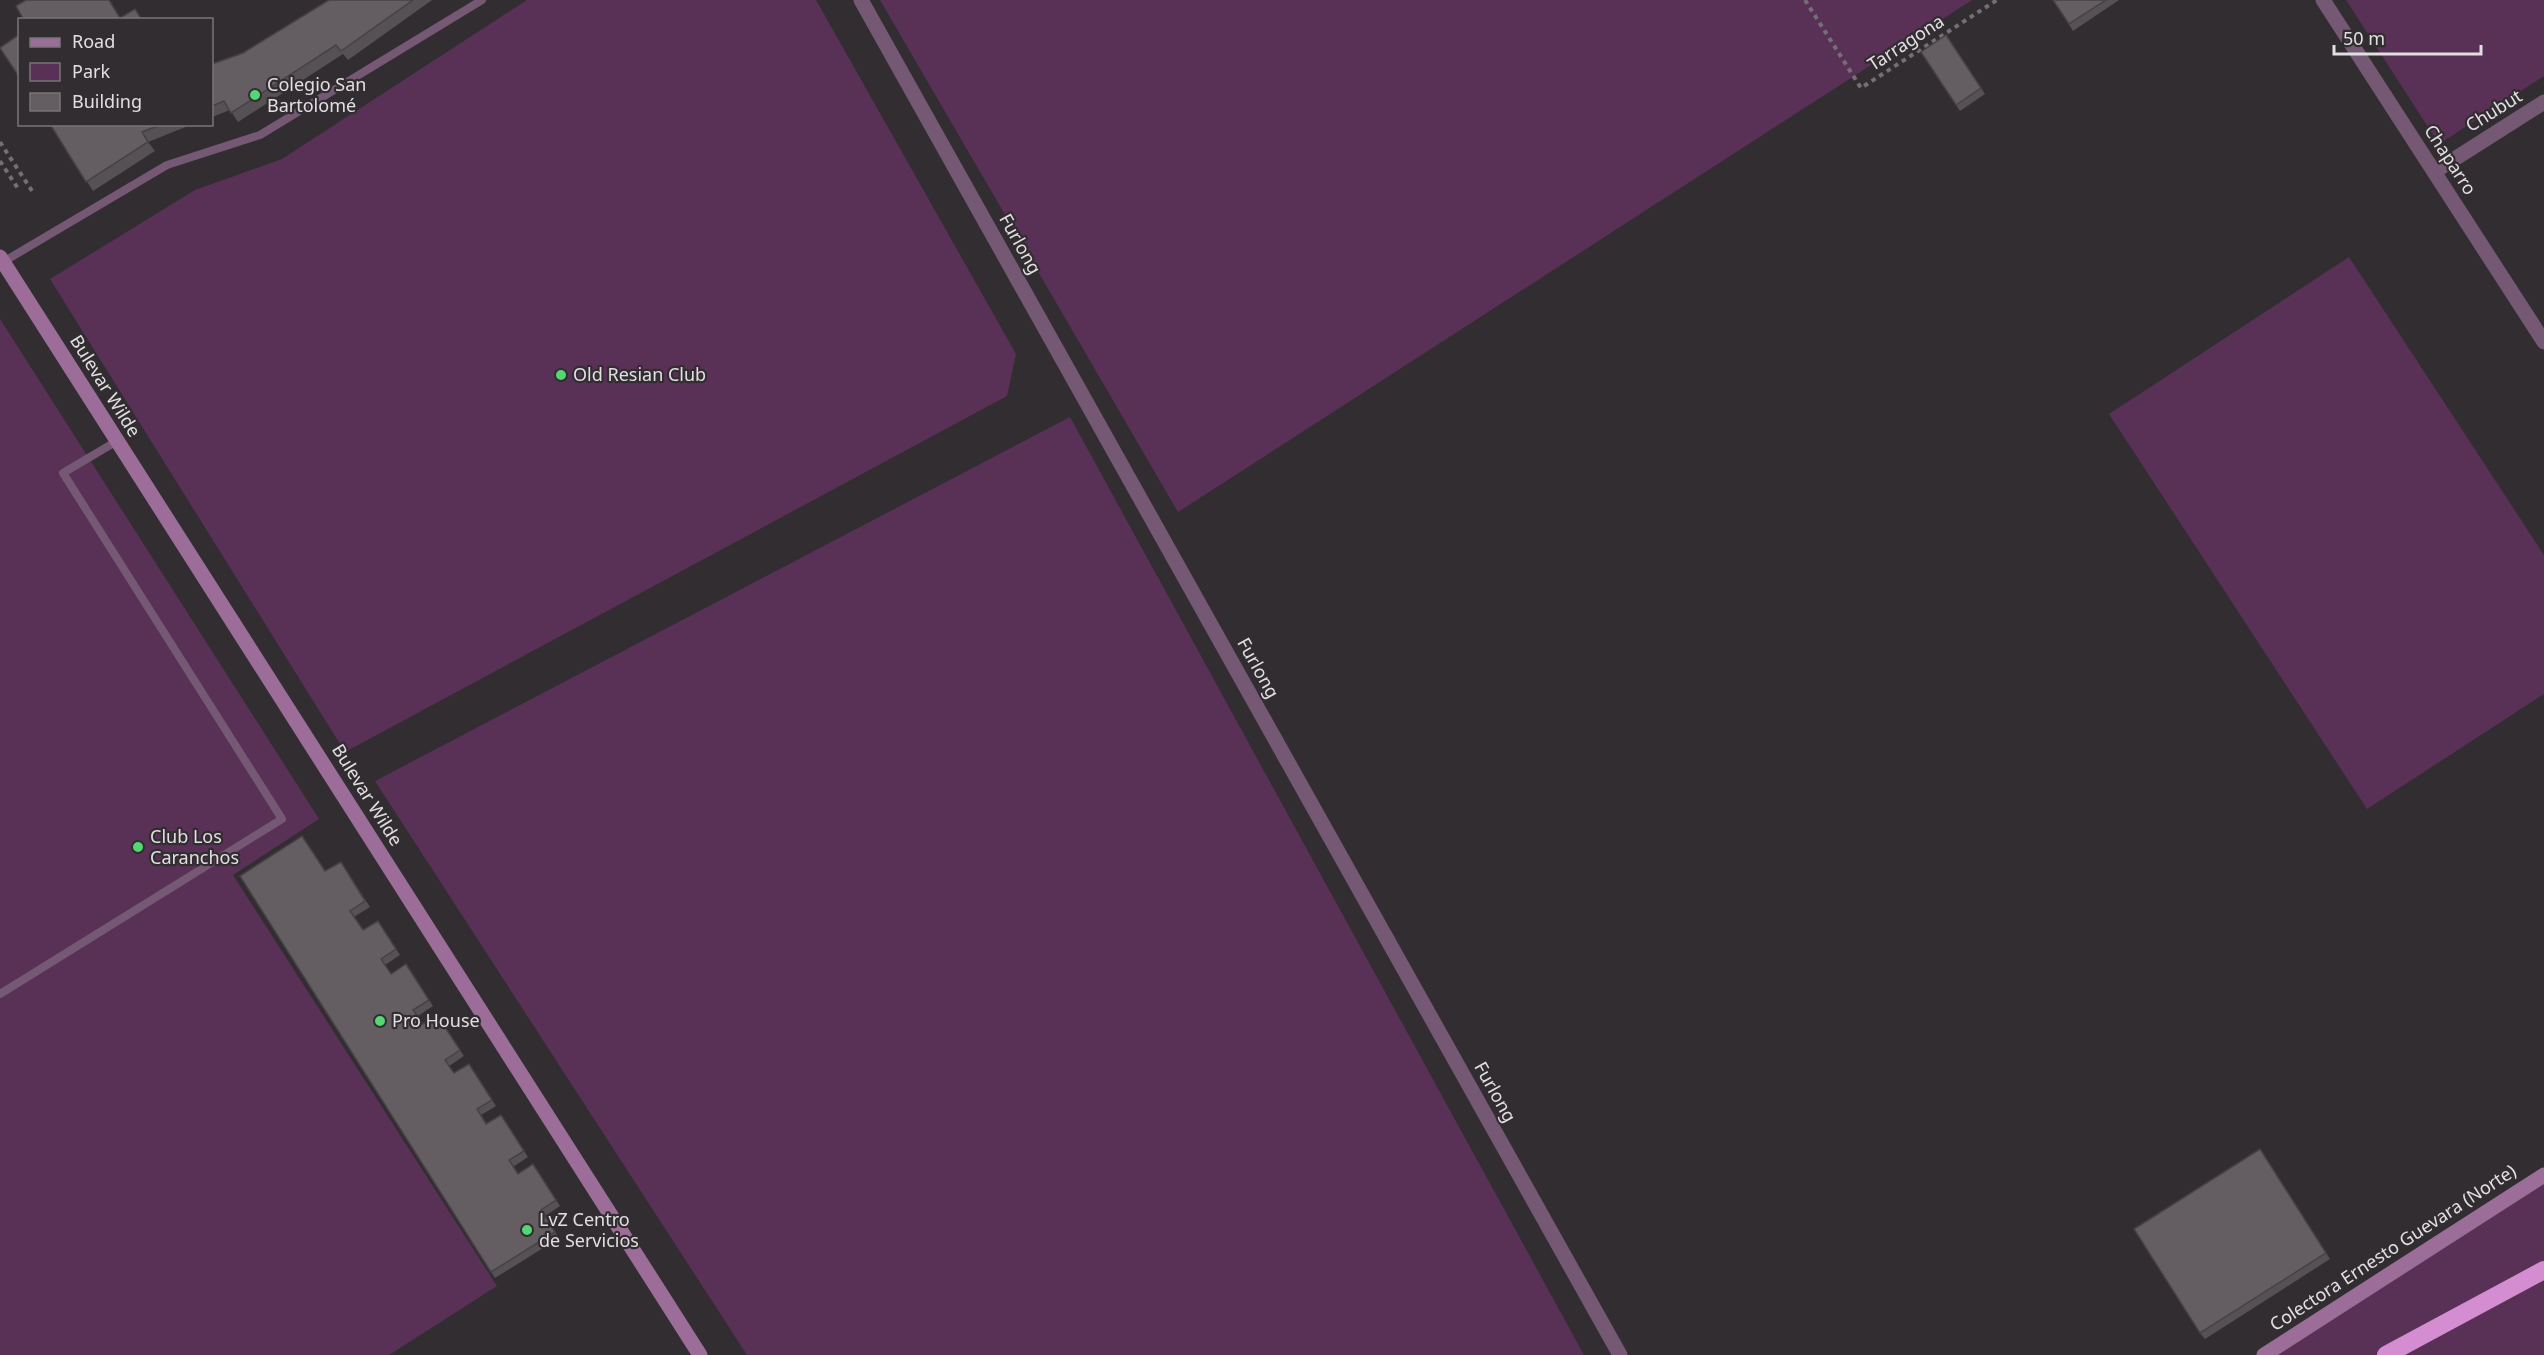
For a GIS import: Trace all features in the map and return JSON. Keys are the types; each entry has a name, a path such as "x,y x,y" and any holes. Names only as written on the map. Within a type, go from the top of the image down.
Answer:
{"highway":[{"path":"2386,1355 2544,1270"}],"main road":[{"name":"Bulevar Wilde","path":"2,260 700,1355"},
{"name":"Colectora Ernesto Guevara (Norte)","path":"2264,1355 2544,1175"}],"street":[{"name":"Furlong","path":"861,0 1620,1355"},
{"name":"Chaparro","path":"2323,0 2544,342"},
{"name":"Chubut","path":"2434,172 2544,102"}],"lane":[{"path":"2,260 167,165 260,135 482,0"},
{"path":"0,994 282,819 63,473 117,441"}],"path":[{"name":"Tarragona","path":"1805,0 1861,88 1996,0"},
{"path":"0,142 34,194"},
{"path":"0,161 20,190"}],"green space":[{"name":"Old Resian Club","path":"527,0 816,0 1016,354 1007,396 345,752 50,279 195,190 282,159"},
{"path":"880,0 1972,0 1178,512"},
{"path":"2346,0 2544,0 2544,76 2439,144"},
{"path":"2349,257 2544,555 2544,694 2367,809 2109,414"},
{"name":"Club Los Caranchos","path":"0,319 319,819 233,875 497,1286 389,1355 0,1355"},
{"path":"1070,417 1584,1355 747,1355 375,781"},
{"path":"2544,1175 2544,1355 2264,1355"}],"building":[{"path":"26,0 109,0 120,18 23,18 16,6"},
{"path":"329,0 413,0 341,51 336,45 231,113 224,101 213,106 213,64 243,53"},
{"path":"2053,0 2106,0 2069,24"},
{"path":"135,9 141,18 120,18"},
{"path":"18,35 18,75 0,48"},
{"path":"1946,35 1981,88 1956,105 1921,52"},
{"path":"51,126 158,126 142,132 148,142 86,182"},
{"path":"302,836 325,871 341,862 365,901 350,911 363,930 378,921 396,949 381,959 391,974 406,964 429,1000 413,1010 423,1024 437,1015 460,1050 445,1060 454,1073 469,1064 492,1100 477,1109 486,1124 501,1115 524,1151 509,1160 518,1174 533,1164 556,1200 541,1210 555,1232 491,1272 240,876"},
{"path":"2260,1149 2326,1253 2200,1333 2134,1229"}],"place":[{"name":"Colegio San Bartolomé","path":"255,95"},
{"name":"Old Resian Club","path":"561,375"},
{"name":"Club Los Caranchos","path":"138,847"},
{"name":"Pro House","path":"380,1021"},
{"name":"LvZ Centro de Servicios","path":"527,1230"}]}
